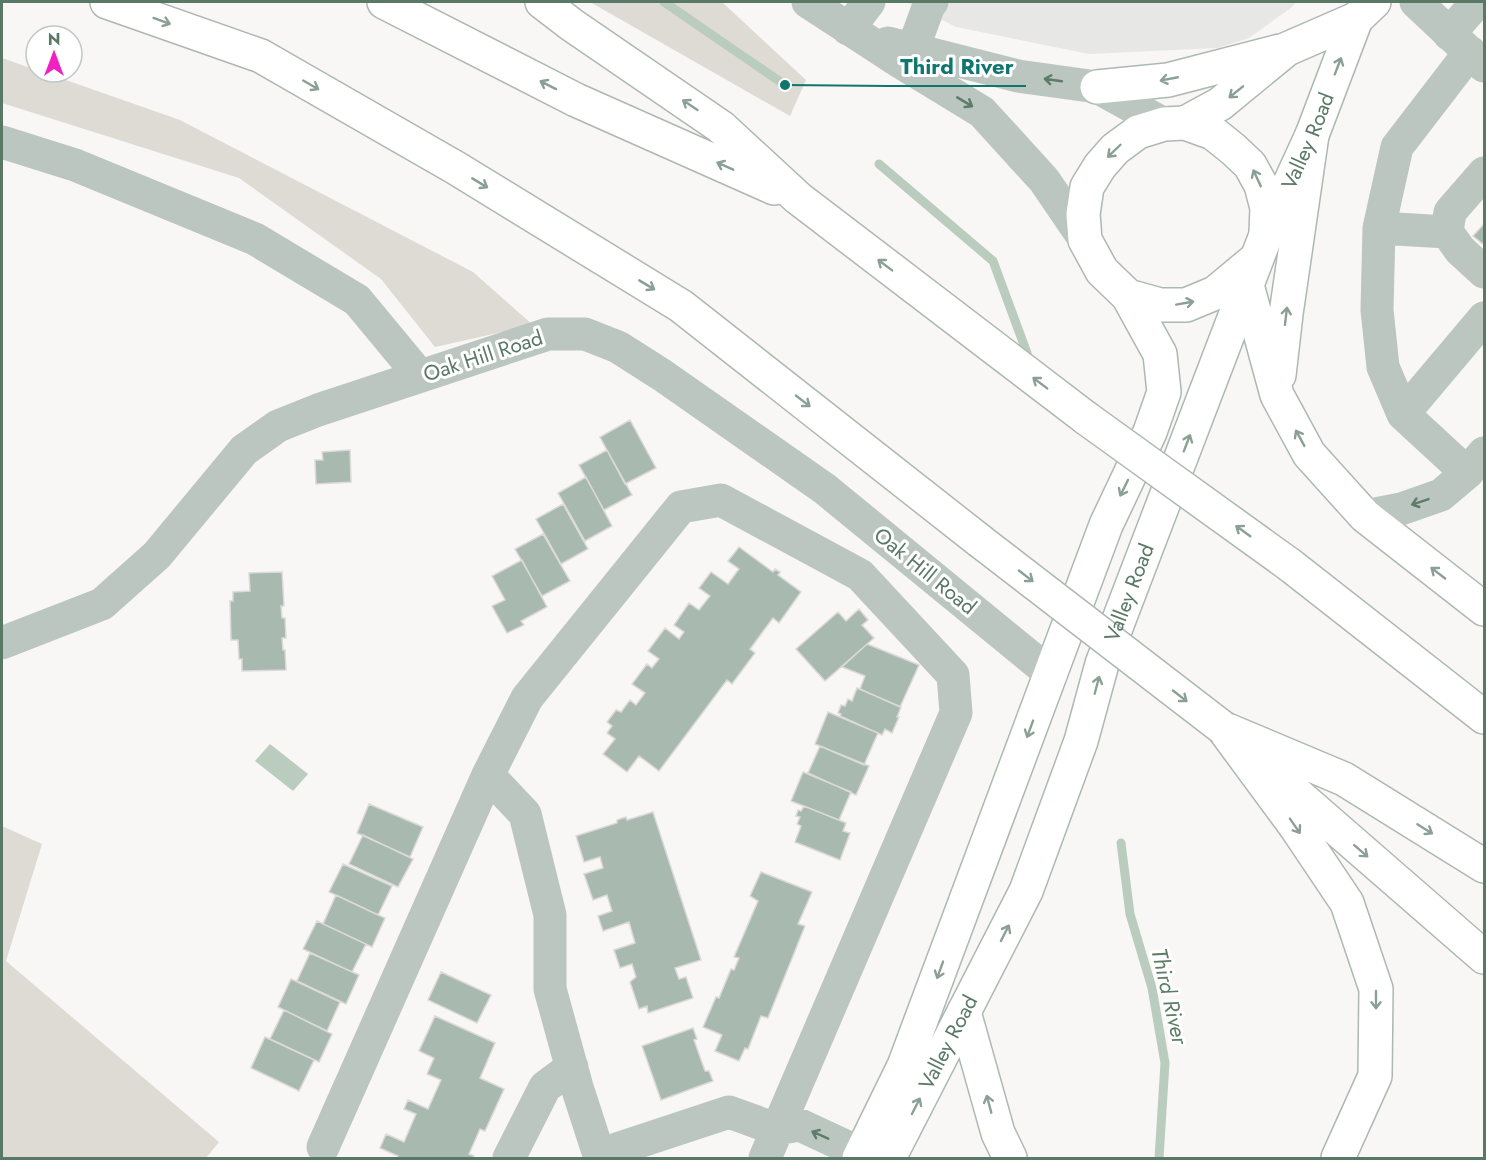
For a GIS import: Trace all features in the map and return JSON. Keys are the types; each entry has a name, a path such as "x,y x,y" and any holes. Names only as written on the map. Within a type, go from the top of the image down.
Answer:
{"main road":[{"path":"107,2 261,56 456,168 681,306 1223,728 1485,957"},
{"path":"384,2 576,100 798,198"},
{"path":"542,2 572,25 721,126 798,198 1086,418 1290,565 1485,717"},
{"name":"Valley Road","path":"1175,123 1220,104 1287,50 1367,7"},
{"name":"Valley Road","path":"871,1157 964,1012 1026,891 1081,741 1102,664 1257,259 1367,7"},
{"path":"1097,87 1168,80 1287,50"},
{"path":"1257,259 1215,293 1186,305 1160,305 1128,296 1102,271 1085,240 1083,214 1087,187 1100,166 1115,149 1138,132 1175,123 1213,133 1250,165 1261,185 1267,208 1257,259 1277,395 1309,454 1365,516 1485,609"},
{"path":"1277,395 1286,314 1312,135"},
{"name":"Valley Road","path":"871,1157 1106,525 1150,432 1164,392 1160,354 1128,296"},
{"path":"1290,565 1485,692"},
{"path":"1223,728 1344,779 1485,866"},
{"path":"1223,728 1296,827 1347,903 1376,989 1375,1076 1338,1158"},
{"path":"964,1012 998,1133 1010,1158"}],"street":[{"path":"808,2 982,112 1044,180 1085,240"},
{"path":"855,33 869,2"},
{"path":"913,50 932,2"},
{"path":"1416,2 1468,51"},
{"path":"1365,516 1401,509 1441,495 1476,463 1403,414 1383,367 1377,310 1379,228 1397,147 1468,51 1477,2"},
{"path":"855,33 1018,76 1097,87 1175,123"},
{"path":"2,142 75,165 255,239 357,300 420,376"},
{"path":"1485,173 1450,212 1447,232 1460,250 1485,272"},
{"path":"1379,228 1447,232"},
{"path":"1403,414 1485,318"},
{"name":"Oak Hill Road","path":"2,643 102,604 157,555 244,450 278,426 318,410 548,334 585,333 618,347 662,375 825,489 1051,674"},
{"path":"323,1147 488,775 526,698 681,507 721,500 860,575 953,675 956,713 776,1149"},
{"path":"488,775 525,814 550,915 550,989 599,1156 729,1112 776,1149"},
{"path":"509,1158 544,1087 572,1067"},
{"path":"776,1149 800,1125 871,1157"}],"shaded area":[{"path":"590,2 722,2 806,80 790,116"},
{"path":"906,2 1296,2 1249,38 1218,48 1089,54 956,27"},
{"path":"2,58 24,66 24,84 77,84 180,120 473,272 533,325 435,347 381,279 239,178 2,103"},
{"path":"270,744 308,774 293,791 255,761"},
{"path":"2,826 42,844 6,961 219,1142 206,1158 2,1158"}],"building":[{"path":"1484,224 1484,245 1473,236"},
{"path":"630,420 656,468 625,484 600,437"},
{"path":"350,450 351,482 316,484 315,460 323,460 322,452"},
{"path":"607,450 632,495 604,510 579,465"},
{"path":"586,477 612,526 585,541 558,493"},
{"path":"563,504 588,549 561,564 536,519"},
{"path":"543,534 570,581 542,596 515,549"},
{"path":"739,547 773,572 775,569 780,572 778,575 801,592 779,623 773,618 750,649 755,653 732,684 727,680 659,771 639,756 627,772 603,754 615,739 607,733 612,726 607,722 616,710 621,712 630,700 636,705 645,693 632,684 647,664 652,668 659,659 648,651 665,628 679,639 684,632 674,625 689,603 699,610 710,596 699,588 711,572 728,584 739,569 728,561"},
{"path":"522,560 547,607 521,621 524,625 507,633 492,606 505,600 492,576"},
{"path":"282,572 284,606 281,606 282,618 285,618 286,638 282,638 286,670 242,671 238,640 231,640 230,601 233,601 233,592 250,591 249,573"},
{"path":"859,609 868,620 862,625 874,638 825,681 796,649 838,612 846,621"},
{"path":"867,644 919,665 900,707 860,689 865,676 842,667"},
{"path":"857,688 901,707 892,733 885,729 882,735 840,716 841,714 838,713 841,705 845,706 848,699 852,701"},
{"path":"828,712 878,733 864,765 815,744"},
{"path":"820,746 869,766 856,795 808,773"},
{"path":"803,772 851,792 839,820 791,801"},
{"path":"369,804 423,827 410,857 357,833"},
{"path":"804,806 846,823 843,831 850,833 840,860 795,842 801,826 797,824 800,817 796,816 798,810 801,811"},
{"path":"653,812 701,960 675,968 679,979 686,977 693,998 648,1013 647,1006 639,1009 630,982 636,977 632,964 620,968 614,950 635,943 629,922 603,931 598,916 612,911 607,895 593,900 584,874 603,868 600,857 584,862 576,836 617,823 617,820 626,817 627,820"},
{"path":"363,835 413,859 398,887 349,864"},
{"path":"343,864 392,886 378,915 329,892"},
{"path":"761,872 812,892 798,924 805,926 768,1018 761,1016 748,1049 745,1048 739,1061 715,1051 722,1035 703,1027 716,997 719,998 731,969 734,970 739,958 734,957 758,901 750,896"},
{"path":"336,895 385,918 372,947 323,924"},
{"path":"317,921 366,944 352,972 303,949"},
{"path":"310,953 359,975 346,1004 297,981"},
{"path":"441,972 491,995 477,1023 428,1000"},
{"path":"291,979 340,1002 327,1031 278,1007"},
{"path":"284,1010 332,1034 319,1062 270,1039"},
{"path":"435,1016 495,1043 480,1078 504,1089 485,1131 480,1129 469,1154 474,1156 473,1158 396,1158 398,1156 380,1148 386,1134 404,1142 416,1114 404,1109 408,1100 428,1109 441,1080 427,1074 434,1058 419,1051"},
{"path":"693,1028 697,1039 694,1040 705,1071 709,1071 713,1081 661,1100 642,1046"},
{"path":"265,1037 314,1060 299,1091 251,1068"}],"waterway":[{"name":"Third River","path":"664,2 785,85"},
{"name":"Third River","path":"879,164 993,261 1027,353"},
{"name":"Third River","path":"1121,843 1130,914 1152,988 1165,1063 1159,1158"}],"place":[{"name":"Third River","path":"785,85"}]}
